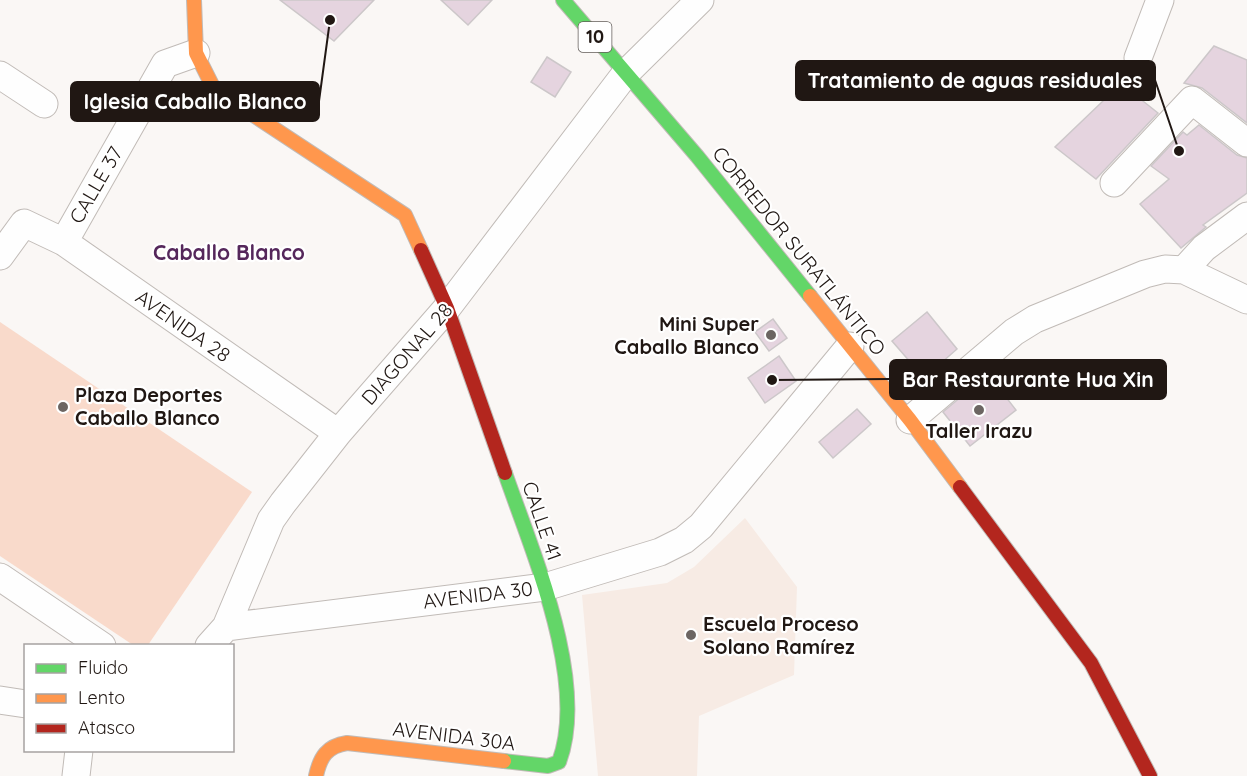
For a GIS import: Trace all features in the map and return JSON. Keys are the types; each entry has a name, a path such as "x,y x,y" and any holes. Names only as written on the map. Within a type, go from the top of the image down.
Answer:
{"street":[{"path":"194,0 196,53"},
{"name":"CORREDOR SURATLÁNTICO","path":"563,0 697,156 910,420 1091,663 1150,776"},
{"name":"DIAGONAL 28","path":"218,636 271,520 338,433 447,308 626,74 700,0"},
{"path":"1138,58 1160,0"},
{"name":"CALLE 37","path":"63,242 165,64 196,53"},
{"name":"CALLE 41","path":"196,53 214,89 405,215 447,308 545,586 557,630 566,681 567,744 565,753"},
{"path":"0,75 44,104"},
{"path":"1114,183 1192,100 1247,143"},
{"path":"1184,270 1204,248 1247,216"},
{"name":"AVENIDA 28","path":"0,256 24,223 63,242 338,433"},
{"path":"910,420 1014,332 1035,320 1145,274 1165,269 1184,270 1247,300"},
{"name":"AVENIDA 30","path":"218,636 545,586 660,552 684,540 701,526 850,346"},
{"path":"0,577 100,644"},
{"path":"0,700 24,704"},
{"name":"AVENIDA 30A","path":"316,776 320,760 334,744 347,743 548,766 559,762 565,753"},
{"path":"76,776 79,752"}],"shaded area":[{"name":"Plaza Deportes Caballo Blanco","path":"0,322 252,492 149,644 132,644 0,556"},
{"name":"Escuela Proceso Solano Ramírez","path":"745,518 797,587 794,675 699,716 697,776 598,776 582,595 667,583 694,567"}],"building":[{"path":"280,0 374,0 334,41"},
{"path":"441,0 492,0 468,25"},
{"path":"1214,46 1247,60 1247,123 1202,88 1184,83"},
{"path":"547,57 571,72 555,97 531,82"},
{"path":"1124,86 1158,113 1096,179 1055,147 1103,101"},
{"path":"1199,125 1237,155 1247,158 1247,193 1203,225 1206,227 1181,248 1140,204 1169,179 1151,166 1183,132 1187,135"},
{"path":"927,312 957,349 924,378 892,341"},
{"name":"Mini Super Caballo Blanco","path":"773,319 787,338 769,351 755,332"},
{"path":"779,356 796,381 765,403 748,378"},
{"name":"Taller Irazu","path":"988,374 1016,410 970,446 943,412"},
{"path":"857,409 871,424 833,458 819,442"}],"traffic: fast":[{"path":"563,0 697,156 810,296"},
{"path":"504,761 548,766 559,762 566,730 567,694 562,656 553,617 542,578 505,473"}],"traffic: slow":[{"path":"194,0 196,53 214,89 405,215 421,250"},
{"path":"810,296 910,420 960,487"},
{"path":"316,776 325,754 334,747 347,743 504,761"}],"traffic: jam":[{"path":"421,250 447,308 505,473"},
{"path":"960,487 1091,663 1150,776"}],"place":[{"name":"Iglesia Caballo Blanco","path":"330,20"},
{"name":"Tratamiento de aguas residuales","path":"1179,151"},
{"name":"Mini Super Caballo Blanco","path":"771,335"},
{"name":"Bar Restaurante Hua Xin","path":"772,380"},
{"name":"Plaza Deportes Caballo Blanco","path":"63,407"},
{"name":"Taller Irazu","path":"979,410"},
{"name":"Escuela Proceso Solano Ramírez","path":"691,635"}],"district":[{"name":"Caballo Blanco","path":"229,253"}]}
